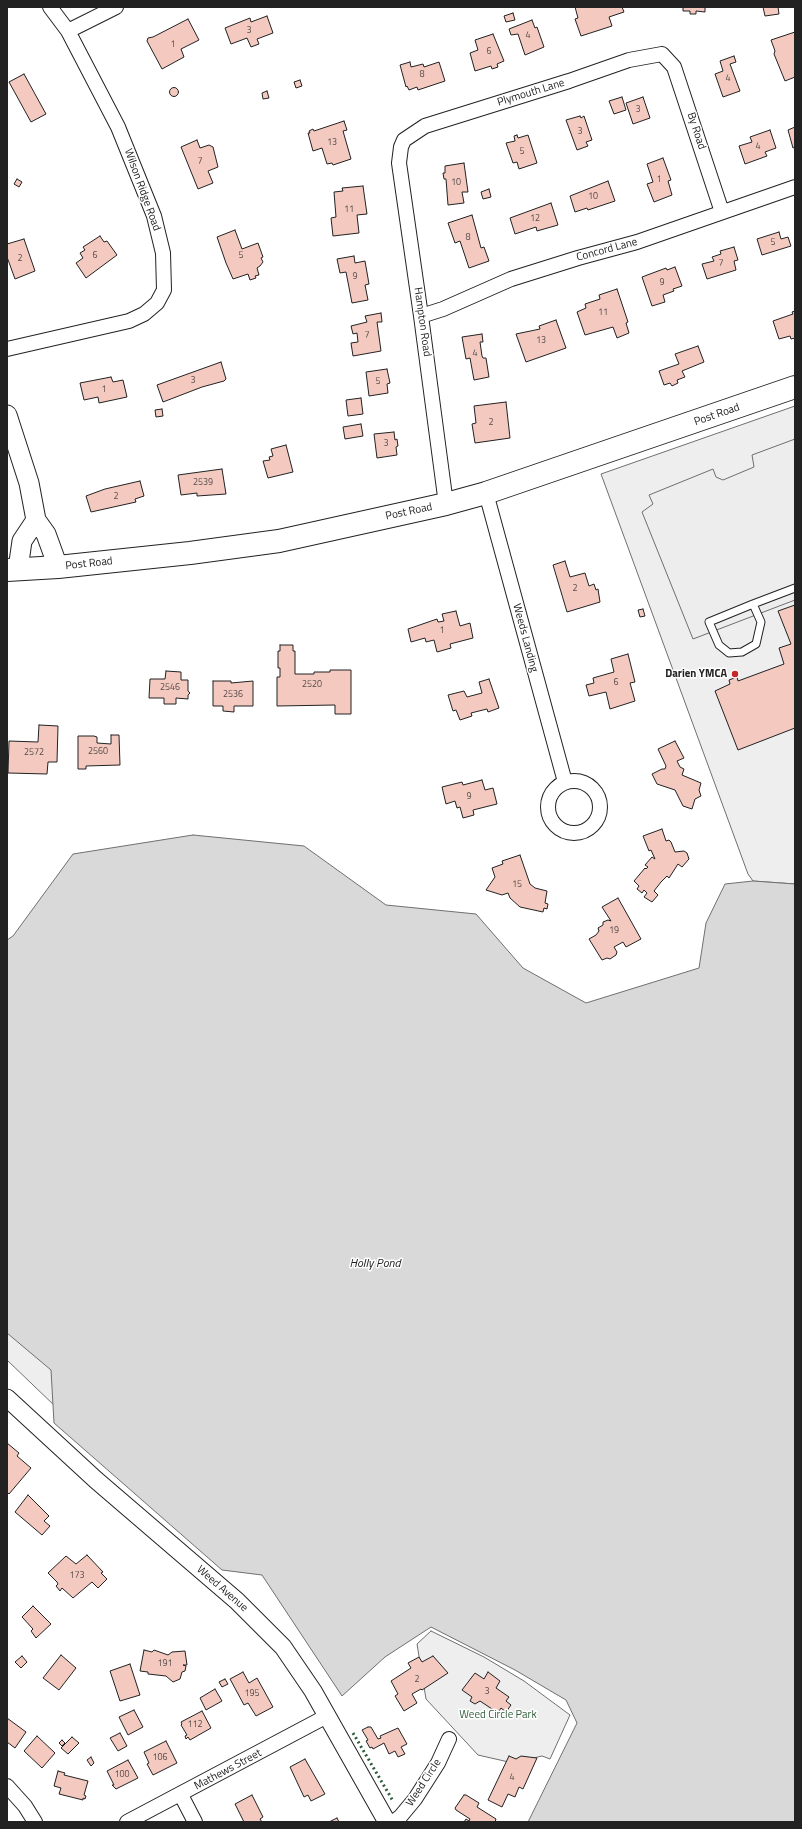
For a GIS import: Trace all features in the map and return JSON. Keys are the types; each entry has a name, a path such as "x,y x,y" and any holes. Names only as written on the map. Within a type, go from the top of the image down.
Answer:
{"main road":[{"name":"Post Road","path":"12,569 58,567 190,553 279,541 446,504 486,493 795,387"},
{"path":"7,415 29,484 36,520 46,534 58,567"},
{"path":"12,569 22,541 36,520"}],"street":[{"name":"Wilson Ridge Road","path":"7,349 129,321 144,314 157,303 164,290 163,253 154,216 118,127 68,31 50,7"},
{"path":"68,31 116,7"},
{"name":"Plymouth Lane","path":"404,140 425,126 569,81 629,60 662,54"},
{"name":"By Road","path":"662,54 674,67 722,212"},
{"name":"Hampton Road","path":"404,140 401,147 399,163 446,504"},
{"name":"Concord Lane","path":"421,316 443,309 510,279 637,242 795,187"},
{"name":"Weeds Landing","path":"486,493 565,782"},
{"name":"Weed Avenue","path":"7,1398 96,1480 237,1600 283,1647 313,1691 387,1822"},
{"name":"Mathews Street","path":"127,1822 181,1795 327,1716"},
{"name":"Weed Circle","path":"392,1822 400,1817 415,1800 438,1763 449,1739"},
{"path":"7,1786 25,1806 35,1822"},
{"path":"181,1795 195,1822"}],"lane":[{"path":"753,604 761,622 760,632 756,644 742,652 729,653 719,646 709,622 753,604 795,588"}],"green space":[{"name":"Darien YMCA","path":"795,406 795,884 753,881 748,874 601,474"},
{"path":"7,1304 51,1338 83,1433 7,1360"},
{"name":"Weed Circle Park","path":"431,1631 484,1657 524,1681 570,1715 550,1759 542,1756 513,1763 478,1755 426,1699 417,1644"}],"shaded area":[{"path":"795,439 795,600 693,639 642,512 653,504 649,495 713,469 716,477 723,480 754,467 752,455"}],"water":[{"name":"Holly Pond","path":"193,835 304,846 386,905 476,914 523,968 586,1003 699,968 706,923 725,884 753,881 795,884 795,1822 528,1822 577,1723 566,1700 515,1670 431,1627 385,1657 342,1696 262,1575 222,1570 54,1423 51,1370 7,1333 7,940 13,936 73,854"}],"building":[{"path":"575,7 622,7 624,12 609,17 612,26 581,36 575,19 578,18"},
{"path":"683,7 705,7 705,12 696,11 696,14 690,14 690,11 683,11"},
{"path":"763,7 778,7 779,14 765,16"},
{"path":"513,13 515,20 506,22 504,16"},
{"path":"267,16 273,33 257,39 259,44 251,47 247,38 231,44 225,28 250,18 251,22"},
{"path":"188,19 199,40 181,49 184,57 162,69 147,41 148,38 153,37"},
{"path":"532,20 535,28 537,27 544,47 525,55 518,34 511,35 509,29"},
{"path":"795,32 795,77 785,81 774,54 775,51 771,40"},
{"path":"493,34 504,61 497,64 498,67 492,69 491,66 475,71 470,53 478,50 475,40"},
{"path":"734,56 736,62 730,64 740,91 723,97 715,74 723,71 720,61"},
{"path":"410,62 411,67 423,64 424,67 439,62 445,81 418,90 417,87 409,90 407,86 406,87 400,65"},
{"path":"24,74 46,114 31,122 9,82"},
{"path":"300,80 302,86 296,88 294,82"},
{"path":"174,87 179,92 174,97 169,92"},
{"path":"267,91 269,98 263,99 262,93"},
{"path":"622,97 626,110 614,114 609,101"},
{"path":"643,97 650,118 633,124 626,103"},
{"path":"580,116 581,118 584,116 592,140 586,142 588,146 577,150 566,120"},
{"path":"344,121 347,130 343,131 351,159 333,165 332,163 327,164 322,148 313,151 308,133 310,133 309,131 313,129 314,131"},
{"path":"795,127 795,147 793,148 788,130"},
{"path":"770,130 776,148 765,152 767,156 745,164 739,146 752,142 750,137"},
{"path":"517,135 518,138 528,135 537,163 519,169 517,162 513,163 506,143 515,141 514,136"},
{"path":"197,140 200,148 209,145 213,147 218,167 208,171 213,183 198,189 181,147"},
{"path":"663,158 671,180 668,181 672,195 654,202 647,184 653,182 647,164"},
{"path":"464,163 468,192 462,192 464,203 448,205 446,179 444,179 443,173 445,173 445,166"},
{"path":"17,179 22,182 19,187 14,184"},
{"path":"608,181 615,201 588,210 587,208 575,212 570,196"},
{"path":"363,186 367,214 357,215 359,233 333,236 331,218 336,217 334,192 343,191 342,188"},
{"path":"489,189 491,197 483,199 481,192"},
{"path":"551,203 558,225 537,231 536,227 515,234 510,218"},
{"path":"472,215 481,248 484,247 489,261 469,268 460,241 455,243 448,223"},
{"path":"235,230 242,249 258,243 263,257 261,258 263,262 257,268 259,275 255,276 256,278 250,280 248,274 233,279 226,263 217,237"},
{"path":"779,232 781,239 788,237 791,246 762,255 757,239"},
{"path":"100,236 104,242 107,241 117,255 86,278 76,263 83,258 80,253 85,250 83,247"},
{"path":"24,239 35,271 15,279 7,257 7,244"},
{"path":"734,247 738,260 734,261 736,270 707,279 702,264 714,261 712,257 721,254 720,251"},
{"path":"354,256 355,263 365,261 369,284 365,285 368,300 352,303 346,272 340,273 337,259"},
{"path":"675,267 682,286 663,295 665,302 652,306 642,277 666,268 667,270"},
{"path":"617,289 628,322 626,323 629,333 617,338 613,327 585,335 577,312 586,308 585,304 600,299 599,295"},
{"path":"795,311 795,338 791,339 790,336 779,339 773,321 793,314 792,312"},
{"path":"381,313 382,322 377,322 381,351 353,356 351,343 358,342 357,333 353,334 351,326 367,322 365,316"},
{"path":"556,320 566,348 526,362 516,334 540,329 539,326"},
{"path":"482,334 483,342 480,342 482,356 483,358 486,358 489,377 474,380 470,358 466,359 462,337"},
{"path":"698,346 704,362 682,371 685,377 677,380 678,383 672,386 670,383 664,385 659,371 679,364 675,354"},
{"path":"221,362 226,379 224,381 202,387 163,402 157,385"},
{"path":"387,369 390,383 387,384 388,393 369,396 366,372"},
{"path":"111,377 113,382 123,380 127,397 99,403 98,397 84,400 80,383"},
{"path":"361,398 363,414 348,416 346,400"},
{"path":"506,402 510,438 475,443 472,424 476,423 474,406"},
{"path":"162,409 163,416 156,417 155,410"},
{"path":"361,424 363,436 345,439 343,427"},
{"path":"394,432 395,440 397,439 398,446 396,447 397,455 377,458 374,434"},
{"path":"286,445 293,472 268,478 263,461 270,460 269,457 273,456 271,449"},
{"path":"222,469 226,494 197,496 197,493 181,495 178,475"},
{"path":"140,481 144,496 135,499 136,502 91,512 86,496 105,489"},
{"path":"565,561 570,577 585,573 589,586 594,584 596,590 598,589 600,602 567,612 553,565"},
{"path":"795,605 795,728 738,750 715,691 730,684 729,680 737,677 738,681 784,664 779,648 791,644 778,611"},
{"path":"643,609 645,616 640,617 638,610"},
{"path":"456,611 460,626 470,623 473,638 450,644 451,648 437,652 434,640 426,642 425,638 411,642 408,629 437,619 438,622 444,621 442,614"},
{"path":"280,645 293,645 293,651 295,651 295,674 314,674 314,672 330,672 330,670 351,670 351,714 335,714 335,705 277,706 277,677 280,677 280,668 278,668 278,651 280,651"},
{"path":"628,654 635,682 630,683 635,701 610,709 606,692 589,696 586,685 594,683 593,678 614,672 611,659"},
{"path":"166,671 181,672 181,680 188,680 188,691 190,693 188,695 188,699 176,698 176,704 164,704 164,698 149,698 150,679 165,679"},
{"path":"489,679 499,708 488,712 487,709 471,713 472,716 460,720 456,710 453,711 448,695 464,691 467,697 482,693 479,682"},
{"path":"213,681 231,681 231,683 253,681 253,706 234,706 234,712 223,711 223,706 213,706"},
{"path":"39,725 58,726 57,762 48,762 47,774 8,773 9,741 38,742"},
{"path":"111,735 119,735 120,765 86,766 86,769 78,769 78,736 94,736 97,737 97,743 111,744"},
{"path":"675,741 684,758 677,761 680,767 684,769 682,775 701,783 699,790 701,796 695,799 692,809 683,806 675,790 657,784 652,774 665,769 666,766 658,749"},
{"path":"482,780 485,790 493,788 497,804 473,810 474,815 463,818 460,807 457,808 455,801 446,804 442,787 462,782 463,785"},
{"path":"662,829 666,841 669,840 671,842 675,852 684,851 687,853 689,859 682,867 678,864 669,878 667,876 661,882 654,891 658,895 652,902 644,897 647,893 644,890 642,893 637,889 639,886 634,881 645,868 646,869 648,867 645,865 652,857 655,859 651,850 649,851 643,836"},
{"path":"520,855 530,884 535,888 547,891 545,903 548,904 547,909 544,908 543,912 520,907 510,898 508,893 502,895 486,890 495,877 492,868 503,864 502,861"},
{"path":"618,898 641,939 626,947 623,942 614,947 617,952 616,955 610,959 607,958 602,960 589,939 596,935 599,931 598,928 603,925 603,922 608,920 611,921 602,907"},
{"path":"7,1443 19,1453 17,1456 31,1468 9,1494 7,1492"},
{"path":"28,1495 49,1516 44,1521 50,1526 42,1535 15,1512"},
{"path":"87,1555 103,1572 101,1573 107,1579 98,1588 92,1582 73,1598 62,1588 60,1591 56,1586 58,1584 57,1582 48,1573 66,1556 76,1564"},
{"path":"33,1606 51,1624 36,1638 31,1631 33,1629 22,1617"},
{"path":"144,1650 152,1652 154,1650 168,1655 172,1652 185,1651 187,1665 183,1665 186,1666 185,1671 182,1672 180,1679 173,1682 166,1676 148,1674 148,1672 140,1671"},
{"path":"61,1655 76,1668 59,1690 43,1678"},
{"path":"22,1656 27,1662 21,1668 15,1662"},
{"path":"433,1656 448,1673 422,1690 421,1689 412,1694 417,1703 404,1711 395,1696 398,1694 391,1681 411,1668 408,1663 419,1657 422,1662"},
{"path":"130,1664 140,1695 120,1701 110,1671"},
{"path":"243,1672 249,1683 257,1678 273,1707 256,1716 248,1703 244,1705 230,1679"},
{"path":"488,1672 500,1681 496,1688 509,1697 506,1701 511,1705 506,1712 501,1708 498,1713 480,1701 475,1704 470,1701 472,1697 462,1690 475,1673 484,1679"},
{"path":"225,1679 228,1684 222,1687 219,1682"},
{"path":"215,1689 222,1701 206,1710 200,1698"},
{"path":"134,1710 143,1727 128,1735 119,1717"},
{"path":"202,1711 211,1728 190,1740 188,1737 186,1739 185,1736 187,1735 181,1725 181,1722"},
{"path":"7,1718 26,1732 15,1748 7,1742"},
{"path":"371,1727 378,1739 381,1738 380,1736 398,1728 407,1744 401,1747 405,1754 398,1757 395,1751 389,1754 384,1743 373,1749 372,1747 370,1748 366,1741 368,1740 362,1730"},
{"path":"120,1733 127,1746 118,1751 110,1738"},
{"path":"37,1736 55,1753 42,1768 24,1751"},
{"path":"72,1737 79,1743 68,1754 61,1748"},
{"path":"62,1740 65,1743 62,1746 59,1743"},
{"path":"166,1741 177,1763 153,1775 147,1764 149,1763 144,1752"},
{"path":"509,1756 516,1759 521,1756 537,1758 523,1789 519,1787 515,1797 508,1794 502,1807 488,1800"},
{"path":"91,1757 94,1763 91,1766 87,1760"},
{"path":"305,1759 325,1794 311,1801 308,1795 304,1797 290,1767"},
{"path":"128,1760 138,1778 116,1789 112,1785 114,1785 107,1771"},
{"path":"58,1771 65,1773 64,1775 88,1781 84,1795 86,1796 85,1799 83,1798 83,1800 59,1794 61,1788 54,1786"},
{"path":"252,1795 263,1817 260,1819 262,1822 244,1822 235,1804"},
{"path":"464,1795 479,1803 477,1807 496,1819 495,1822 464,1822 466,1819 469,1821 470,1819 455,1808"},
{"path":"337,1818 339,1822 329,1822"}],"hedge":[{"path":"353,1733 393,1801"}],"place":[{"name":"Darien YMCA","path":"735,674"}]}
